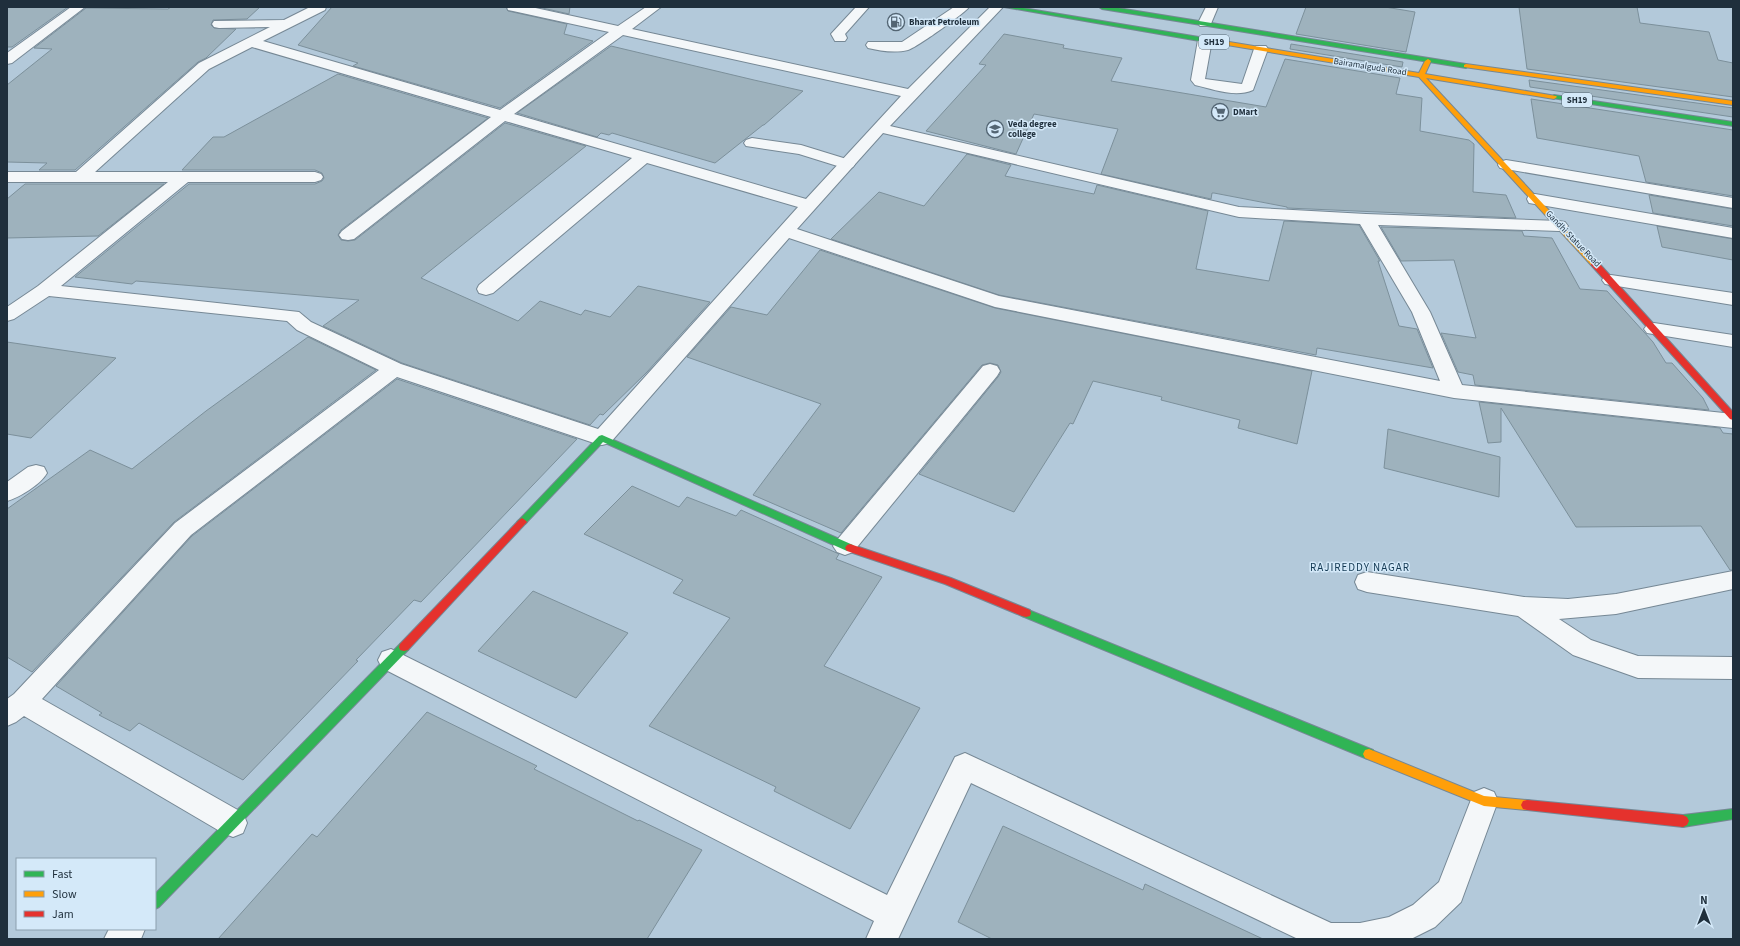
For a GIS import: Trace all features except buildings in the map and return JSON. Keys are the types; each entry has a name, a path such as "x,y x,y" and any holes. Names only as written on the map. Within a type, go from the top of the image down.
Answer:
{"street":[{"path":"7,60 79,7"},
{"path":"80,177 204,66 320,7"},
{"path":"513,7 911,94"},
{"path":"348,235 504,115 620,30 655,7"},
{"path":"840,38 838,34 863,7"},
{"path":"873,45 894,47 906,46 963,7"},
{"path":"156,902 391,660 602,438 809,205 911,94 997,7"},
{"name":"Bairamalguda Road","path":"1007,7 1421,76 1733,124"},
{"name":"Bairamalguda Road","path":"1102,7 1428,61 1733,103"},
{"path":"1205,23 1212,7"},
{"path":"218,24 290,23"},
{"path":"1205,40 1198,80 1200,82 1239,90 1246,89 1248,87 1261,49"},
{"path":"250,42 809,205"},
{"path":"1421,76 1428,61"},
{"name":"Gandhi Statue Road","path":"1421,76 1506,165 1559,226 1611,280 1733,417"},
{"path":"880,128 1239,212 1366,219 1559,226"},
{"path":"752,143 801,150 847,164"},
{"path":"486,289 645,156"},
{"path":"1506,165 1733,203"},
{"path":"7,315 45,290 185,176"},
{"path":"7,177 315,176"},
{"path":"1535,199 1733,234"},
{"path":"1366,219 1421,312 1454,391"},
{"path":"786,231 995,301 1454,391 1733,421"},
{"path":"1611,280 1733,299"},
{"path":"45,290 292,316 304,326 394,369 602,438 845,546 948,581 1484,801 1682,821 1733,814"},
{"path":"1654,329 1733,341"},
{"path":"232,823 15,708 183,529 394,369"},
{"path":"845,546 990,371"},
{"path":"7,493 36,473"},
{"path":"1366,582 1524,607 1568,610 1616,604 1733,580"},
{"path":"1524,607 1582,648 1638,667 1733,668"},
{"path":"391,660 888,927 965,766 1330,938 1360,939 1393,932 1424,916 1450,892 1484,801"},
{"path":"120,939 129,930"}],"traffic: fast":[{"path":"1007,7 1211,41"},
{"path":"1102,7 1466,66"},
{"path":"1554,97 1733,124"},
{"path":"522,522 602,438 850,548"},
{"path":"1026,613 1369,754"},
{"path":"156,902 404,647"},
{"path":"1683,821 1733,814"}],"traffic: slow":[{"path":"1211,41 1554,97"},
{"path":"1428,61 1421,76 1594,263"},
{"path":"1466,66 1733,103"},
{"path":"1369,754 1484,801 1527,805"}],"traffic: jam":[{"path":"1594,263 1733,417"},
{"path":"404,647 522,522"},
{"path":"850,548 948,581 1026,613"},
{"path":"1527,805 1683,821"}],"place":[{"name":"Bharat Petroleum","path":"896,22"},
{"name":"DMart","path":"1220,112"},
{"name":"Veda degree college","path":"995,129"}],"district":[{"name":"RAJIREDDY NAGAR","path":"1360,567"}]}
